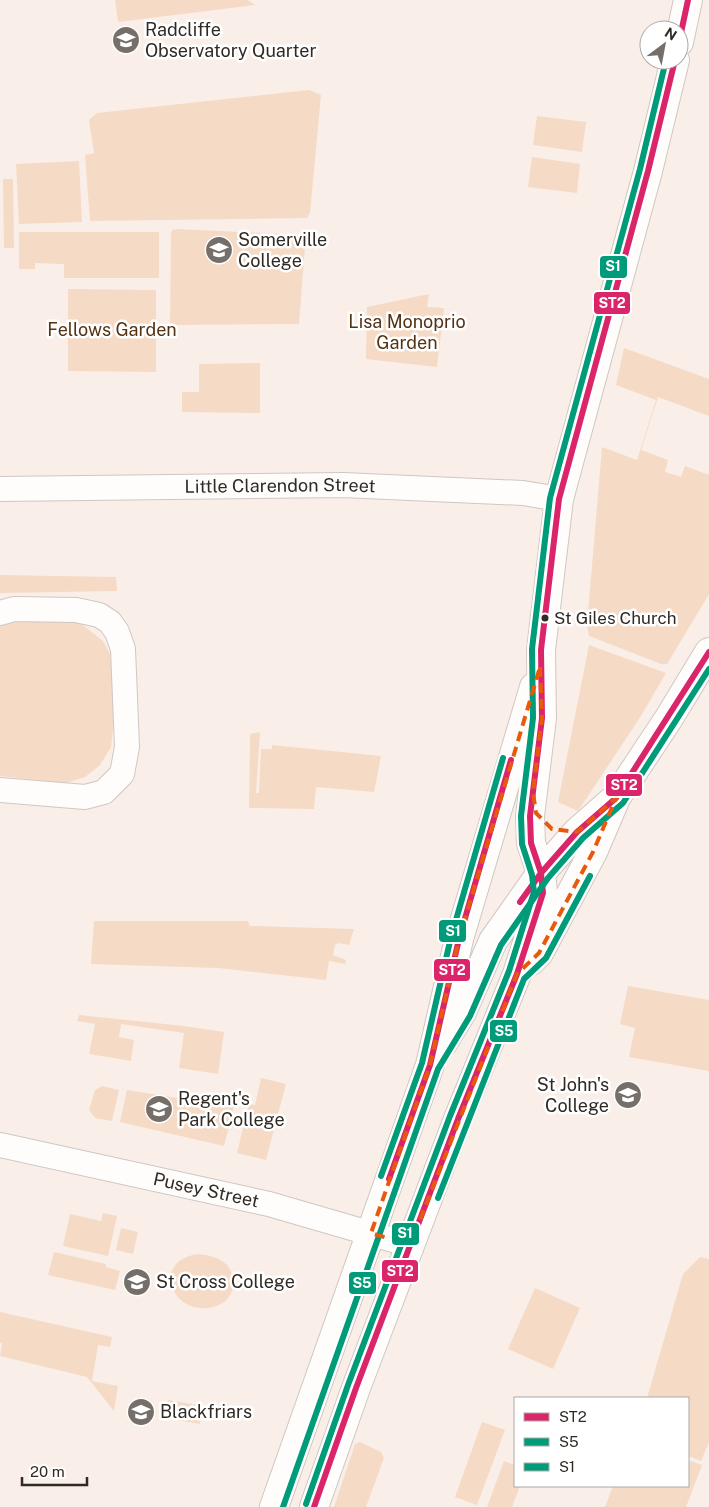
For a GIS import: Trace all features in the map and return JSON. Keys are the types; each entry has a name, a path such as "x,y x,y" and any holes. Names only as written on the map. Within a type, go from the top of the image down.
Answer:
{"main road":[{"path":"684,20 688,0"},
{"path":"314,1507 356,1388 410,1245 517,974 543,893 540,873 531,843 532,792 542,718 540,668 559,499 646,180 673,70"},
{"path":"517,974 540,953 593,852 616,798 670,718 709,652"},
{"path":"274,1507 430,1065 459,939 540,668"},
{"path":"532,792 536,813 542,823 552,829 577,832"},
{"path":"430,1065 462,1012 493,940 540,873 577,832 616,798"}],"street":[{"name":"Little Clarendon Street","path":"0,489 343,485 523,493 559,499"},
{"path":"0,613 14,609 76,610 99,615 110,622 118,632 123,649 127,747 122,774 104,792 85,797 0,790"},
{"name":"Pusey Street","path":"0,1144 309,1215 410,1245"}],"highlighted area":[{"path":"540,667 542,718 533,792 536,813 552,829 577,832 616,798 593,852 539,953 517,974 410,1245 371,1233 430,1065 459,939"}],"green space":[{"path":"115,0 248,0 255,5 118,22"},
{"path":"309,90 321,95 310,213 307,218 90,221 85,155 94,153 89,120 97,113"},
{"path":"537,116 586,122 582,152 533,145"},
{"path":"532,157 580,164 577,193 528,187"},
{"path":"79,161 82,222 19,224 16,164"},
{"path":"3,179 13,179 14,248 4,248"},
{"path":"172,230 306,235 299,324 170,325 171,234"},
{"path":"19,232 159,232 159,278 64,278 64,264 35,263 35,269 19,269"},
{"name":"Fellows Garden","path":"68,289 156,290 156,372 68,371"},
{"name":"Lisa Monoprio Garden","path":"429,294 427,307 444,308 437,367 366,359 367,307"},
{"path":"624,348 709,379 709,416 658,397 641,450 668,460 665,472 681,477 685,466 709,475 709,594 667,664 661,664 589,636 587,625 602,447 637,460 656,400 616,385"},
{"path":"260,363 260,413 182,412 182,392 199,392 199,364"},
{"path":"0,575 116,577 117,591 0,593"},
{"path":"14,620 79,622 103,641 110,654 113,685 111,747 100,765 85,777 66,783 0,776 0,624"},
{"path":"589,645 666,673 641,716 578,811 558,802"},
{"path":"260,732 256,793 259,793 261,749 272,749 272,745 381,756 374,792 316,787 314,809 249,808 250,734"},
{"path":"94,921 248,921 250,926 354,929 349,945 338,943 335,945 333,955 346,960 345,964 329,961 326,980 218,968 91,964"},
{"path":"628,986 709,1000 709,1071 629,1057 635,1028 620,1024"},
{"path":"79,1015 224,1032 218,1074 179,1068 184,1033 121,1024 119,1037 134,1040 131,1061 89,1054 95,1024 77,1021"},
{"path":"261,1078 286,1084 266,1160 237,1153 249,1104 255,1105"},
{"path":"102,1086 119,1090 112,1121 95,1118 89,1110 95,1090"},
{"path":"127,1090 234,1107 224,1146 120,1122"},
{"path":"103,1213 117,1216 108,1256 63,1246 70,1214 101,1221"},
{"path":"121,1228 138,1232 133,1254 116,1250"},
{"path":"54,1252 106,1264 106,1267 120,1271 115,1290 48,1275"},
{"path":"198,1254 217,1258 227,1265 231,1271 234,1284 230,1296 220,1305 199,1308 187,1304 178,1297 172,1287 171,1277 174,1267 183,1259"},
{"path":"700,1257 709,1259 709,1442 701,1461 689,1456 689,1397 647,1397 683,1274"},
{"path":"535,1288 580,1308 553,1369 508,1349"},
{"path":"0,1312 112,1337 110,1347 98,1345 92,1381 118,1386 114,1411 87,1377 0,1356 2,1343 0,1343"},
{"path":"168,1400 203,1406 200,1424 165,1418"},
{"path":"482,1422 505,1430 477,1505 455,1497"},
{"path":"360,1442 381,1452 384,1458 366,1507 334,1507 355,1444"},
{"path":"689,1460 702,1465 686,1507 605,1507 613,1487 689,1487"},
{"path":"504,1461 514,1465 514,1487 520,1487 512,1507 487,1507"}],"transit line":[{"name":"ST2","path":"684,20 688,0"},
{"name":"S1","path":"306,1504 348,1385 450,1116 509,971 534,892 532,875 522,844 521,816 533,718 532,649 550,498 640,169 664,70"},
{"name":"ST2","path":"314,1507 356,1388 458,1119 517,974 543,893 541,873 531,843 530,816 542,718 541,650 559,499 648,171 673,70"},
{"name":"ST2","path":"520,902 541,873 577,832 616,798 709,652"},
{"name":"S5","path":"283,1507 438,1069 470,1016 501,945 548,878 583,838 623,803 709,669"},
{"name":"S1","path":"381,1176 422,1063 451,937 503,758"},
{"name":"ST2","path":"389,1179 430,1065 459,939 511,760"},
{"name":"S5","path":"438,1198 524,979 546,958 590,876"}],"place":[{"name":"Radcliffe Observatory Quarter","path":"126,40"},
{"name":"Somerville College","path":"219,250"},
{"name":"St Giles Church","path":"545,618"},
{"name":"St John's College","path":"628,1095"},
{"name":"Regent's Park College","path":"159,1109"},
{"name":"St Cross College","path":"137,1282"},
{"name":"Blackfriars","path":"141,1412"}]}
